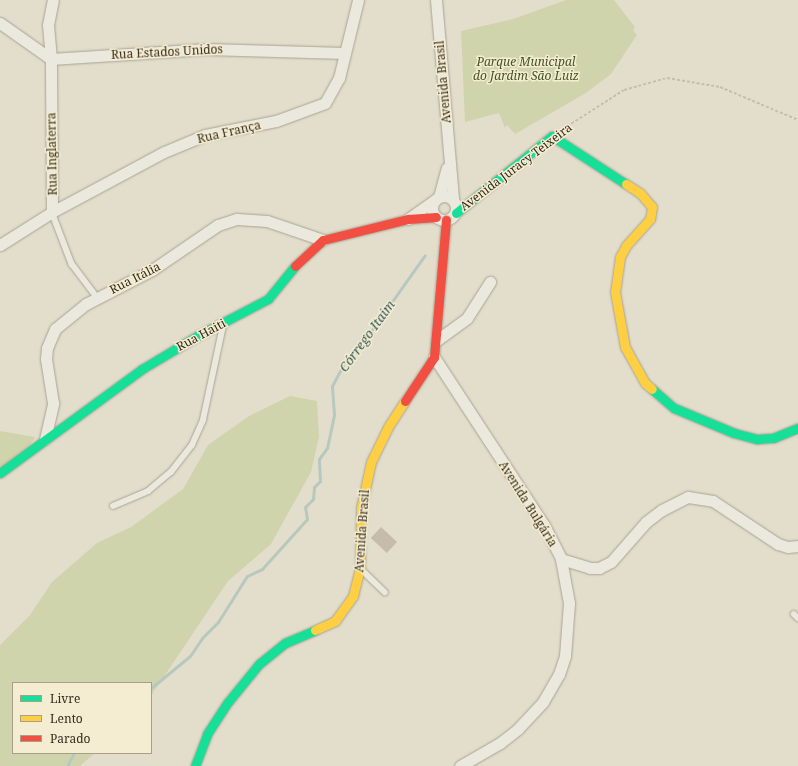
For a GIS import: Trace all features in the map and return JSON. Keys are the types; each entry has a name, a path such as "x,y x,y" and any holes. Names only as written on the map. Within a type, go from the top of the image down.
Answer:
{"street":[{"name":"Rua Inglaterra","path":"52,212 51,59 48,25 53,0"},
{"name":"Rua França","path":"0,245 52,212 164,152 206,135 276,121 317,108 331,96 345,53 358,0"},
{"name":"Avenida Brasil","path":"436,0 445,80 448,164 453,199"},
{"path":"0,23 51,59"},
{"name":"Rua Estados Unidos","path":"51,59 206,49 345,53"},
{"path":"552,136 640,193 652,207 648,224 626,246 620,257 615,292 625,347 645,383 674,408 734,433 757,440 768,439 798,428"},
{"name":"Avenida Juracy Teixeira","path":"456,213 552,136"},
{"name":"Avenida Brasil","path":"437,198 448,164"},
{"path":"445,196 453,199 457,207 456,213 441,218 433,205 437,198 445,196"},
{"name":"Rua Haiti","path":"408,219 437,198"},
{"name":"Avenida Brasil","path":"195,766 207,734 245,680 259,664 285,643 335,621 354,596 360,568 361,508 371,462 388,427 434,357 437,340 441,218"},
{"name":"Rua Haiti","path":"0,473 142,369 224,322 268,299 300,261 323,240 408,219 441,218"},
{"name":"Rua Itália","path":"45,439 53,402 46,359 50,338 61,322 97,297 152,270 218,225 237,220 267,221 323,240"},
{"path":"437,340 467,318 490,282"},
{"name":"Avenida Bulgária","path":"434,357 544,525 561,559 569,602 567,641 559,674 543,702 518,729 500,743 460,766"},
{"path":"561,559 590,568 599,568 611,562 646,522 662,510 688,497 713,501 778,544 788,547 798,546"}],"lane":[{"name":"Rua Inglaterra","path":"52,212 72,264 97,297"},
{"path":"113,506 148,491 171,472 192,445 203,420 224,322"},
{"path":"360,568 385,592"}],"path":[{"name":"Avenida Juracy Teixeira","path":"552,136 624,90 667,78 720,87 798,120"}],"green space":[{"name":"Parque Municipal do Jardim São Luiz","path":"566,0 614,0 635,27 633,30 637,35 611,74 586,93 515,134 507,125 505,128 499,113 465,122 461,31 513,19"},
{"path":"290,396 317,401 319,437 311,472 271,544 228,581 152,695 152,682 12,682 12,754 94,754 80,766 0,766 0,645 30,615 52,582 97,543 131,527 183,489 208,445 249,416"},
{"path":"0,431 35,437 27,450 0,468"}],"building":[{"path":"381,527 397,542 387,553 371,538"}],"waterway":[{"name":"Córrego Itaim","path":"152,687 190,656 202,638 218,622 247,576 262,569 307,519 305,507 313,499 314,487 320,481 319,459 327,448 334,415 332,386 345,362 364,341 425,255"},
{"name":"Córrego Itaim","path":"67,766 73,754"}],"traffic: fast":[{"path":"456,213 552,136 626,184"},
{"path":"0,473 142,369 199,335 268,299 295,266"},
{"path":"652,389 674,408 734,433 757,439 773,438 798,428"},
{"path":"195,766 207,734 228,702 259,664 285,643 315,630"}],"traffic: slow":[{"path":"626,184 640,193 652,207 650,219 626,246 620,257 615,292 625,347 645,383 652,389"},
{"path":"315,630 335,621 353,596 360,568 361,508 371,462 388,427 405,401"}],"traffic: jam":[{"path":"295,266 323,240 408,219 436,217"},
{"path":"405,401 434,357 446,220"}]}
